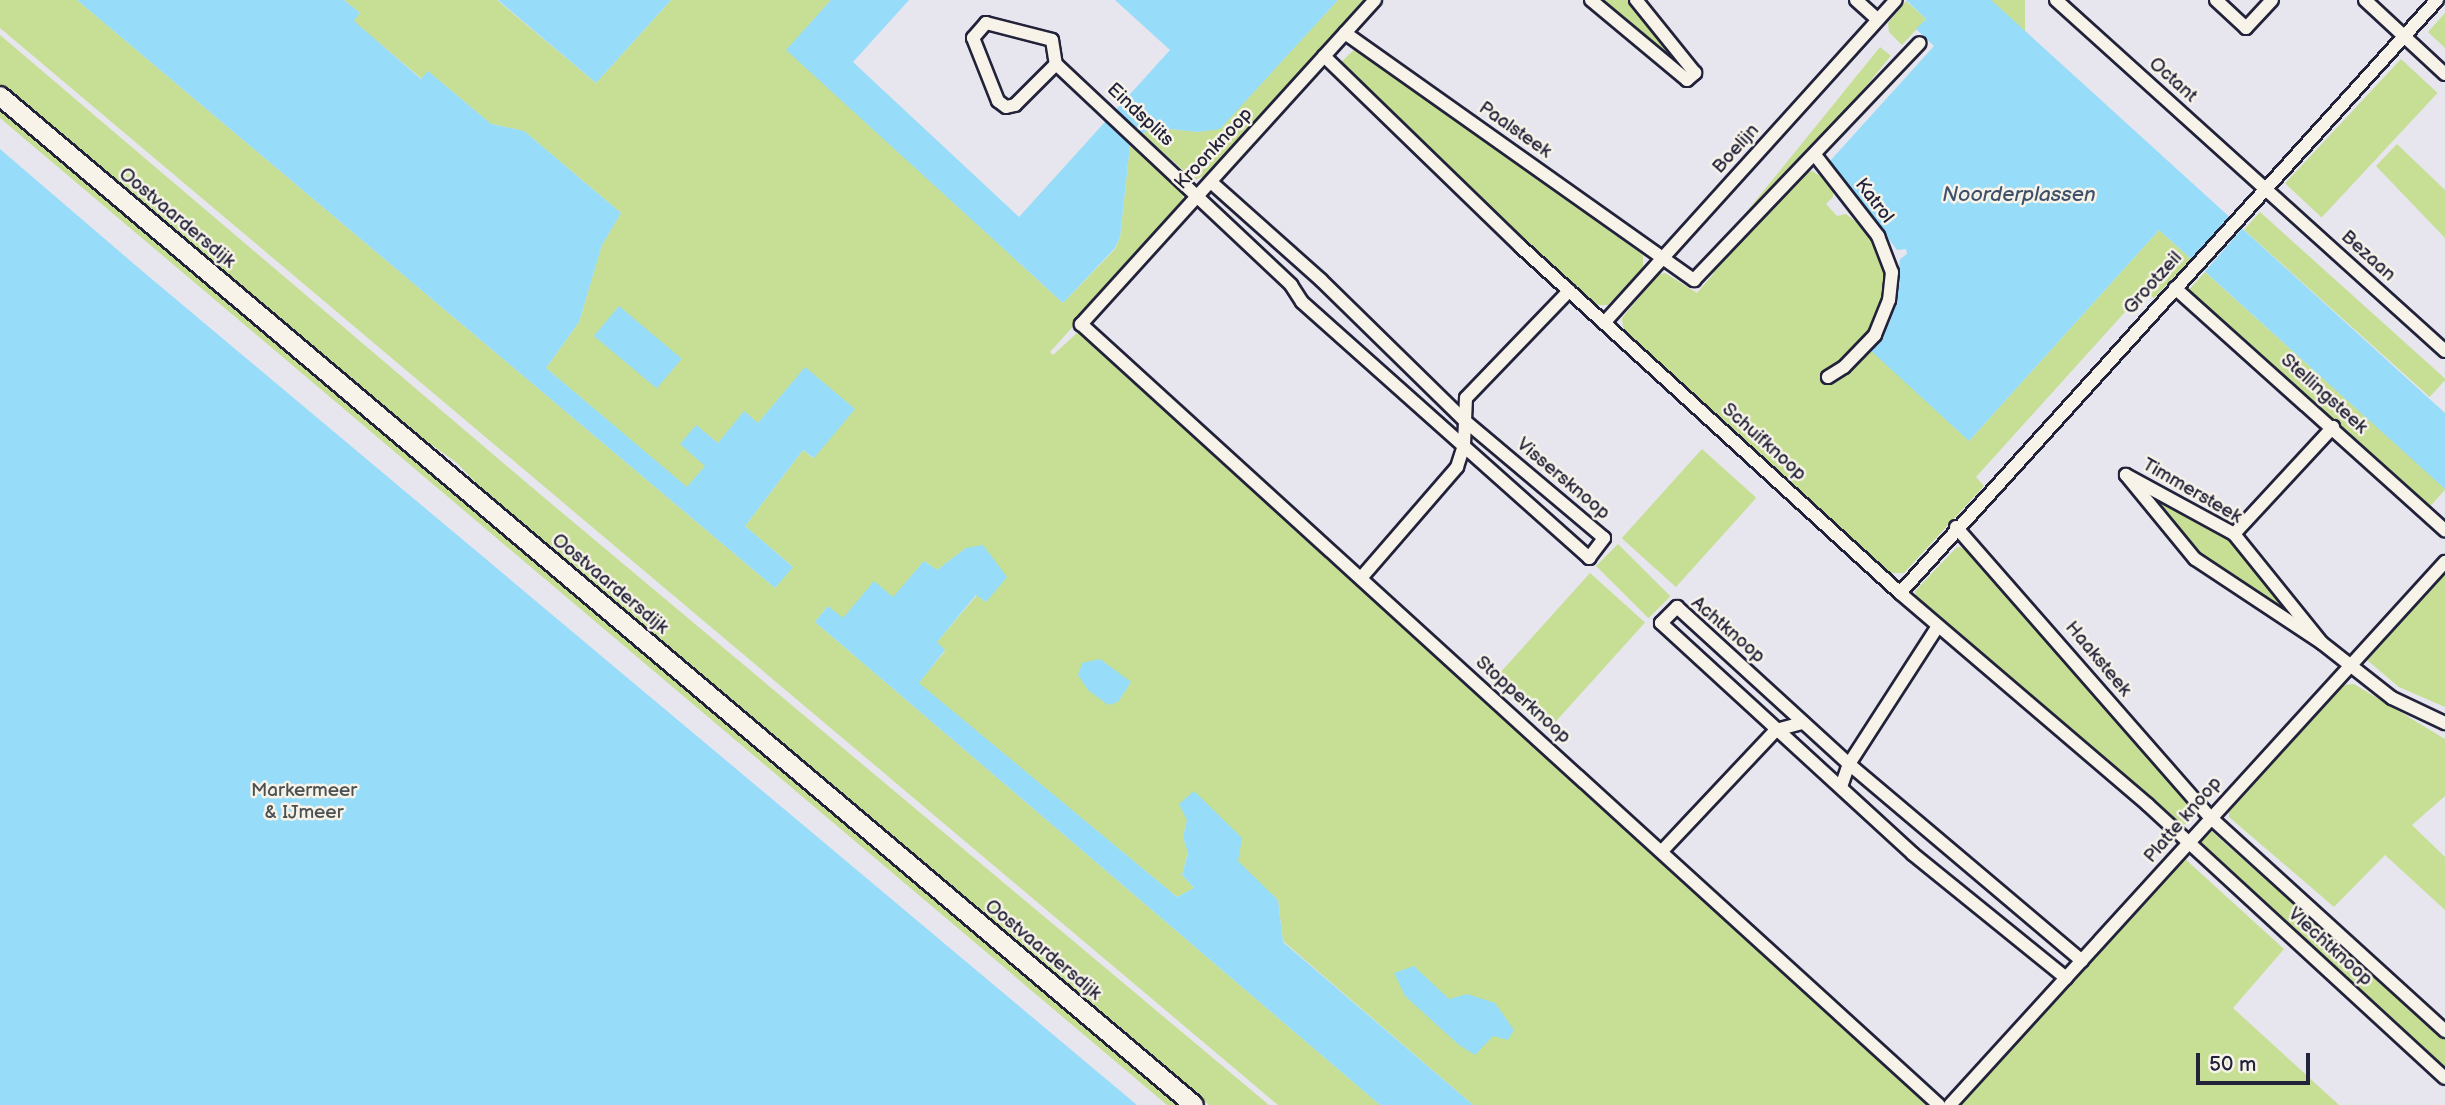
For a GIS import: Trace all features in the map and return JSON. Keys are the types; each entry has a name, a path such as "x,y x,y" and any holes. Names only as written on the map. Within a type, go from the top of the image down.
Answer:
{"main road":[{"name":"Oostvaardersdijk","path":"0,96 1194,1105"}],"street":[{"name":"Kroonknoop","path":"1081,324 1375,0"},
{"path":"1591,0 1687,80 1695,73 1636,0"},
{"path":"1856,0 1877,19"},
{"name":"Octant","path":"2056,0 2264,189"},
{"path":"2216,0 2246,28 2272,0"},
{"path":"2365,0 2445,74"},
{"name":"Grootzeil","path":"1900,593 1956,527 2437,0"},
{"name":"Boelijn","path":"1604,323 1893,3"},
{"name":"Eindsplits","path":"1056,64 1015,106 1006,107 998,100 973,38 978,27 986,23 1052,40 1056,64 1197,195"},
{"name":"Paalsteek","path":"1345,33 1664,257"},
{"path":"1664,257 1694,280 1920,43"},
{"name":"Schuifknoop","path":"1324,56 1569,291 1900,593 2189,844"},
{"name":"Katrol","path":"1815,155 1878,236 1892,272 1889,300 1875,335 1828,377"},
{"name":"Vissersknoop","path":"1197,195 1291,285 1301,302 1589,558 1604,538 1465,421 1321,280 1211,181"},
{"name":"Bezaan","path":"2264,189 2445,351"},
{"name":"Stellingsteek","path":"2175,288 2445,530"},
{"path":"1361,578 1457,467 1464,445 1466,398 1569,291"},
{"name":"Stopperknoop","path":"1081,324 1939,1105"},
{"path":"2234,534 2333,427"},
{"name":"Timmersteek","path":"2322,643 2234,534 2126,475 2195,559 2322,643 2392,698 2445,723"},
{"name":"Haaksteek","path":"1956,527 2210,817"},
{"name":"Platte knoop","path":"1950,1105 2445,562"},
{"name":"Achtknoop","path":"2066,978 1913,853 1842,784 1776,730 1661,623 1677,607 1849,764 2082,961"},
{"path":"1842,784 1849,764 1938,626"},
{"path":"1662,851 1776,730 1803,723"},
{"name":"Vlechtknoop","path":"2210,817 2445,1031"},
{"name":"Vlechtknoop","path":"2189,844 2445,1078"}],"green space":[{"path":"0,0 77,0 775,588 792,566 745,526 803,450 813,458 805,368 758,423 744,412 718,443 696,426 705,466 687,488 546,368 579,322 602,244 621,213 524,131 491,124 429,72 422,79 353,21 360,13 344,0 497,0 596,83 671,0 831,0 787,50 1063,303 1115,249 1120,237 1130,145 1182,190 1183,199 1176,213 1050,352 1053,355 1079,331 1935,1105 1473,1105 1283,941 1278,900 1187,820 1183,837 1188,852 1182,875 1194,888 1177,897 918,683 945,651 936,643 977,595 985,602 966,548 937,570 924,561 893,598 874,582 843,619 827,607 815,622 1380,1105 1278,1105 0,28"},
{"path":"1338,0 1368,0 1209,174 1194,180 1143,134 1151,127 1198,132 1220,128"},
{"path":"1597,0 1629,0 1685,72"},
{"path":"1991,0 2025,0 2025,319 1991,319"},
{"path":"1906,1 1926,19 1902,45 1889,32 1888,23"},
{"path":"2445,13 2445,48 2428,32"},
{"path":"0,35 541,495 1269,1105 1209,1105 1025,952 497,505 457,463 386,412 0,87"},
{"path":"1880,47 1891,56 1715,273 1704,265"},
{"path":"1355,49 1643,255 1643,267 1608,305 1592,305 1340,63"},
{"path":"2401,59 2438,93 2322,217 2285,183"},
{"path":"0,105 1185,1105 1167,1105 0,118"},
{"path":"2397,144 2445,190 2445,238 2376,166"},
{"path":"1812,171 1833,184 1833,197 1826,204 1837,216 1846,214 1866,230 1885,264 1884,305 1863,342 1969,441 2159,230 2191,259 2154,298 2144,291 1976,477 1984,486 1904,573 1889,573 1624,334 1622,318 1658,275 1665,273 1697,293 1797,176"},
{"path":"2260,212 2445,379 2430,397 2244,230"},
{"path":"2205,272 2445,488 2430,507 2189,290"},
{"path":"1702,449 1756,498 1676,587 1622,538"},
{"path":"2143,488 2235,541 2301,625 2201,555"},
{"path":"1618,544 1670,596 1648,618 1596,566"},
{"path":"1957,547 1965,548 2196,813 2181,828 1918,603 1915,591"},
{"path":"2445,570 2445,707 2399,687 2367,660"},
{"path":"1590,573 1645,623 1555,723 1500,673"},
{"path":"2354,684 2445,739 2445,796 2412,825 2445,857 2445,910 2385,855 2334,907 2229,817 2229,812 2343,685"},
{"path":"2210,830 2445,1039 2445,1069 2203,849 2200,839"},
{"path":"2183,857 2284,949 2233,1008 2339,1105 1957,1105"}],"water":[{"path":"77,0 344,0 360,13 354,21 421,79 428,71 491,124 524,131 621,213 602,245 579,322 546,368 687,487 705,466 680,444 696,425 718,443 744,411 758,423 805,367 855,409 814,458 803,450 745,526 793,567 775,588"},
{"path":"498,0 671,0 596,83"},
{"path":"831,0 909,0 853,62 1019,217 1170,50 1115,0 1338,0 1220,129 1198,132 1151,127 1130,145 1120,237 1115,248 1063,303 786,50"},
{"name":"Noorderplassen","path":"1906,0 1991,0 2445,413 2445,489 2159,230 1969,441 1870,350 1890,322 1900,259 1907,254 1906,249 1897,250 1830,161 1934,46 1916,29 1926,19"},
{"name":"Markermeer & IJmeer","path":"0,149 141,270 1137,1105 0,1105"},
{"path":"619,306 682,359 657,389 594,336"},
{"path":"983,545 1007,577 986,602 976,595 937,642 945,650 919,683 1177,897 1194,888 1182,875 1188,853 1183,837 1187,820 1179,804 1194,791 1242,838 1238,861 1278,900 1283,942 1473,1105 1380,1105 815,622 828,606 843,618 874,581 893,597 924,561 937,570 966,548"},
{"path":"1100,659 1131,682 1118,702 1108,705 1088,690 1078,675 1082,663"},
{"path":"1414,966 1449,999 1467,994 1495,1003 1514,1030 1508,1040 1493,1036 1475,1055 1459,1045 1405,996 1394,973"}],"pier":[{"path":"2231,214 2245,226 2203,274 2189,262"}]}
